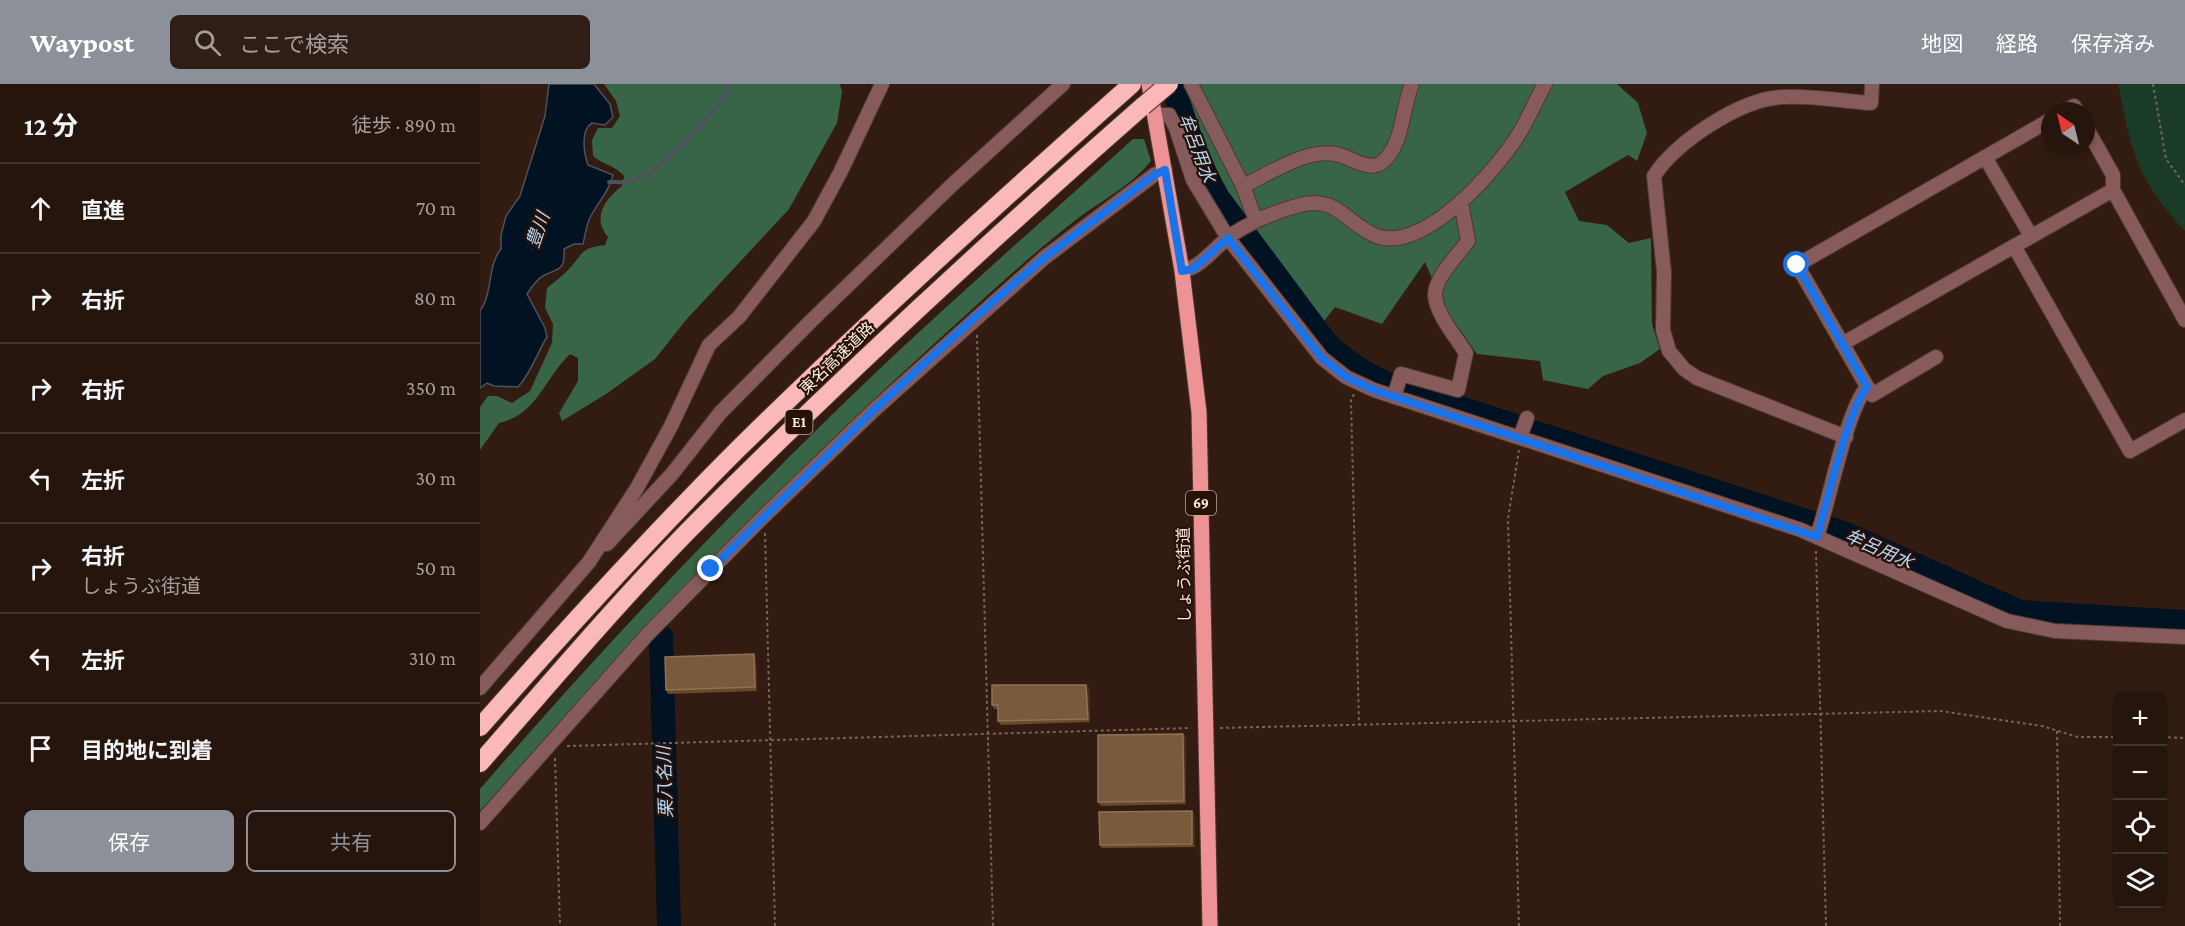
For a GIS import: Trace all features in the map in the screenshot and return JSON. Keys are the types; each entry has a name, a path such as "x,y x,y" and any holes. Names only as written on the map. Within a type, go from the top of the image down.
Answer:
{"highway":[{"name":"東名高速道路","path":"480,727 613,581 736,452 958,238 1132,84"},
{"name":"東名高速道路","path":"480,762 710,510 980,249 1149,111 1169,84"}],"main road":[{"name":"しょうぶ街道","path":"1149,84 1149,111 1165,170 1182,271 1199,412 1210,926"}],"street":[{"path":"589,562 637,488 671,426 709,345 767,284 814,221 882,84"},
{"path":"480,688 589,562 634,518 720,413 812,320 977,162 1063,84"},
{"path":"1191,84 1243,186 1254,222"},
{"path":"1243,186 1312,156 1334,153 1364,166 1379,164 1389,155 1397,137 1412,84"},
{"path":"1182,271 1193,269 1231,236 1254,222 1301,204 1322,202 1335,207 1372,234 1387,239 1406,237 1433,225 1461,202 1506,152 1545,84"},
{"path":"1846,437 1696,378 1684,369 1669,351 1663,330 1664,272 1654,176 1670,158 1709,126 1730,114 1781,97 1871,103 1872,84"},
{"path":"1149,111 1169,115 1176,128 1193,180 1231,236 1322,358 1333,369 1359,383 1522,434 1818,533 2007,621 2032,628 2185,637"},
{"path":"1936,357 1872,394 1797,265 2041,125"},
{"path":"2095,143 2113,175 2113,190 2185,320"},
{"path":"1985,157 2031,236"},
{"path":"480,823 553,744 647,635 760,520 972,320 1044,258 1154,175 1165,170"},
{"path":"1842,344 2113,190"},
{"path":"1394,394 1401,374 1458,390 1466,353 1441,313 1435,294 1442,277 1468,241 1461,202"},
{"path":"2014,246 2130,451 2185,420"},
{"path":"1818,533 1846,437 1861,394 1867,387"},
{"path":"1522,434 1527,418"}],"path":[{"path":"2153,84 2166,159 2185,185"},
{"path":"972,320 977,327 993,926"},
{"path":"1359,383 1351,400 1359,725"},
{"path":"1519,926 1508,519 1522,434"},
{"path":"760,520 765,526 775,926"},
{"path":"1818,533 1826,926"},
{"path":"560,926 553,744 1940,711 2042,726 2078,737 2113,737"},
{"path":"2057,731 2060,926"},
{"path":"2167,737 2185,738"}],"green space":[{"path":"604,84 840,84 842,92 837,123 789,209 686,320 655,359 606,394 562,421 559,413 578,381 578,358 570,354 531,404 512,419 499,423 480,450 480,407 488,396 497,396 512,403 530,391 552,343 553,324 545,308 547,288 584,252 605,245 608,237 601,223 602,210 610,197 622,186 624,176 593,156 592,140 598,128 612,128 620,116 616,101"},
{"path":"1191,84 1617,84 1638,103 1647,133 1637,161 1628,155 1565,192 1579,221 1607,225 1629,243 1651,238 1652,324 1660,349 1640,363 1603,376 1588,389 1543,380 1540,361 1477,354 1444,307 1425,262 1382,324 1335,307 1321,325 1238,213 1219,182 1191,119 1185,89"},
{"path":"2118,84 2185,84 2185,231 2156,195 2138,163 2127,128"},
{"path":"1133,139 1144,139 1151,161 1143,170 1077,219 1023,264 875,398 816,455 645,630 480,811 480,789 621,631 719,528 901,348"}],"water":[{"name":"豊川","path":"549,84 594,84 610,104 613,117 605,125 592,123 588,126 584,142 588,165 613,175 609,187 589,220 583,244 574,244 564,249 560,268 541,277 527,294 545,328 547,337 527,376 518,387 494,386 487,383 480,388 480,311 487,297 494,263 501,249 501,235 506,216 520,196 545,116"}],"building":[{"path":"754,654 755,687 666,690 665,657"},
{"path":"992,685 1086,685 1088,719 998,721 998,705 992,705"},
{"path":"1183,734 1184,801 1098,802 1098,735"},
{"path":"1192,811 1192,844 1100,845 1099,812"}],"waterway":[{"path":"609,182 632,181 673,154 714,110 731,84"},
{"name":"牟呂用水","path":"1173,84 1192,142 1218,198 1326,343 1346,361 1376,379 1846,534 2020,612 2185,622"},
{"name":"栗八名川","path":"661,637 669,926"}],"route":[{"path":"711,569 874,410 972,320 1044,258 1154,175 1165,170 1182,271 1193,269 1228,238 1322,358 1346,377 1374,390 1817,537 1846,437 1861,394 1867,387 1797,265"}]}
